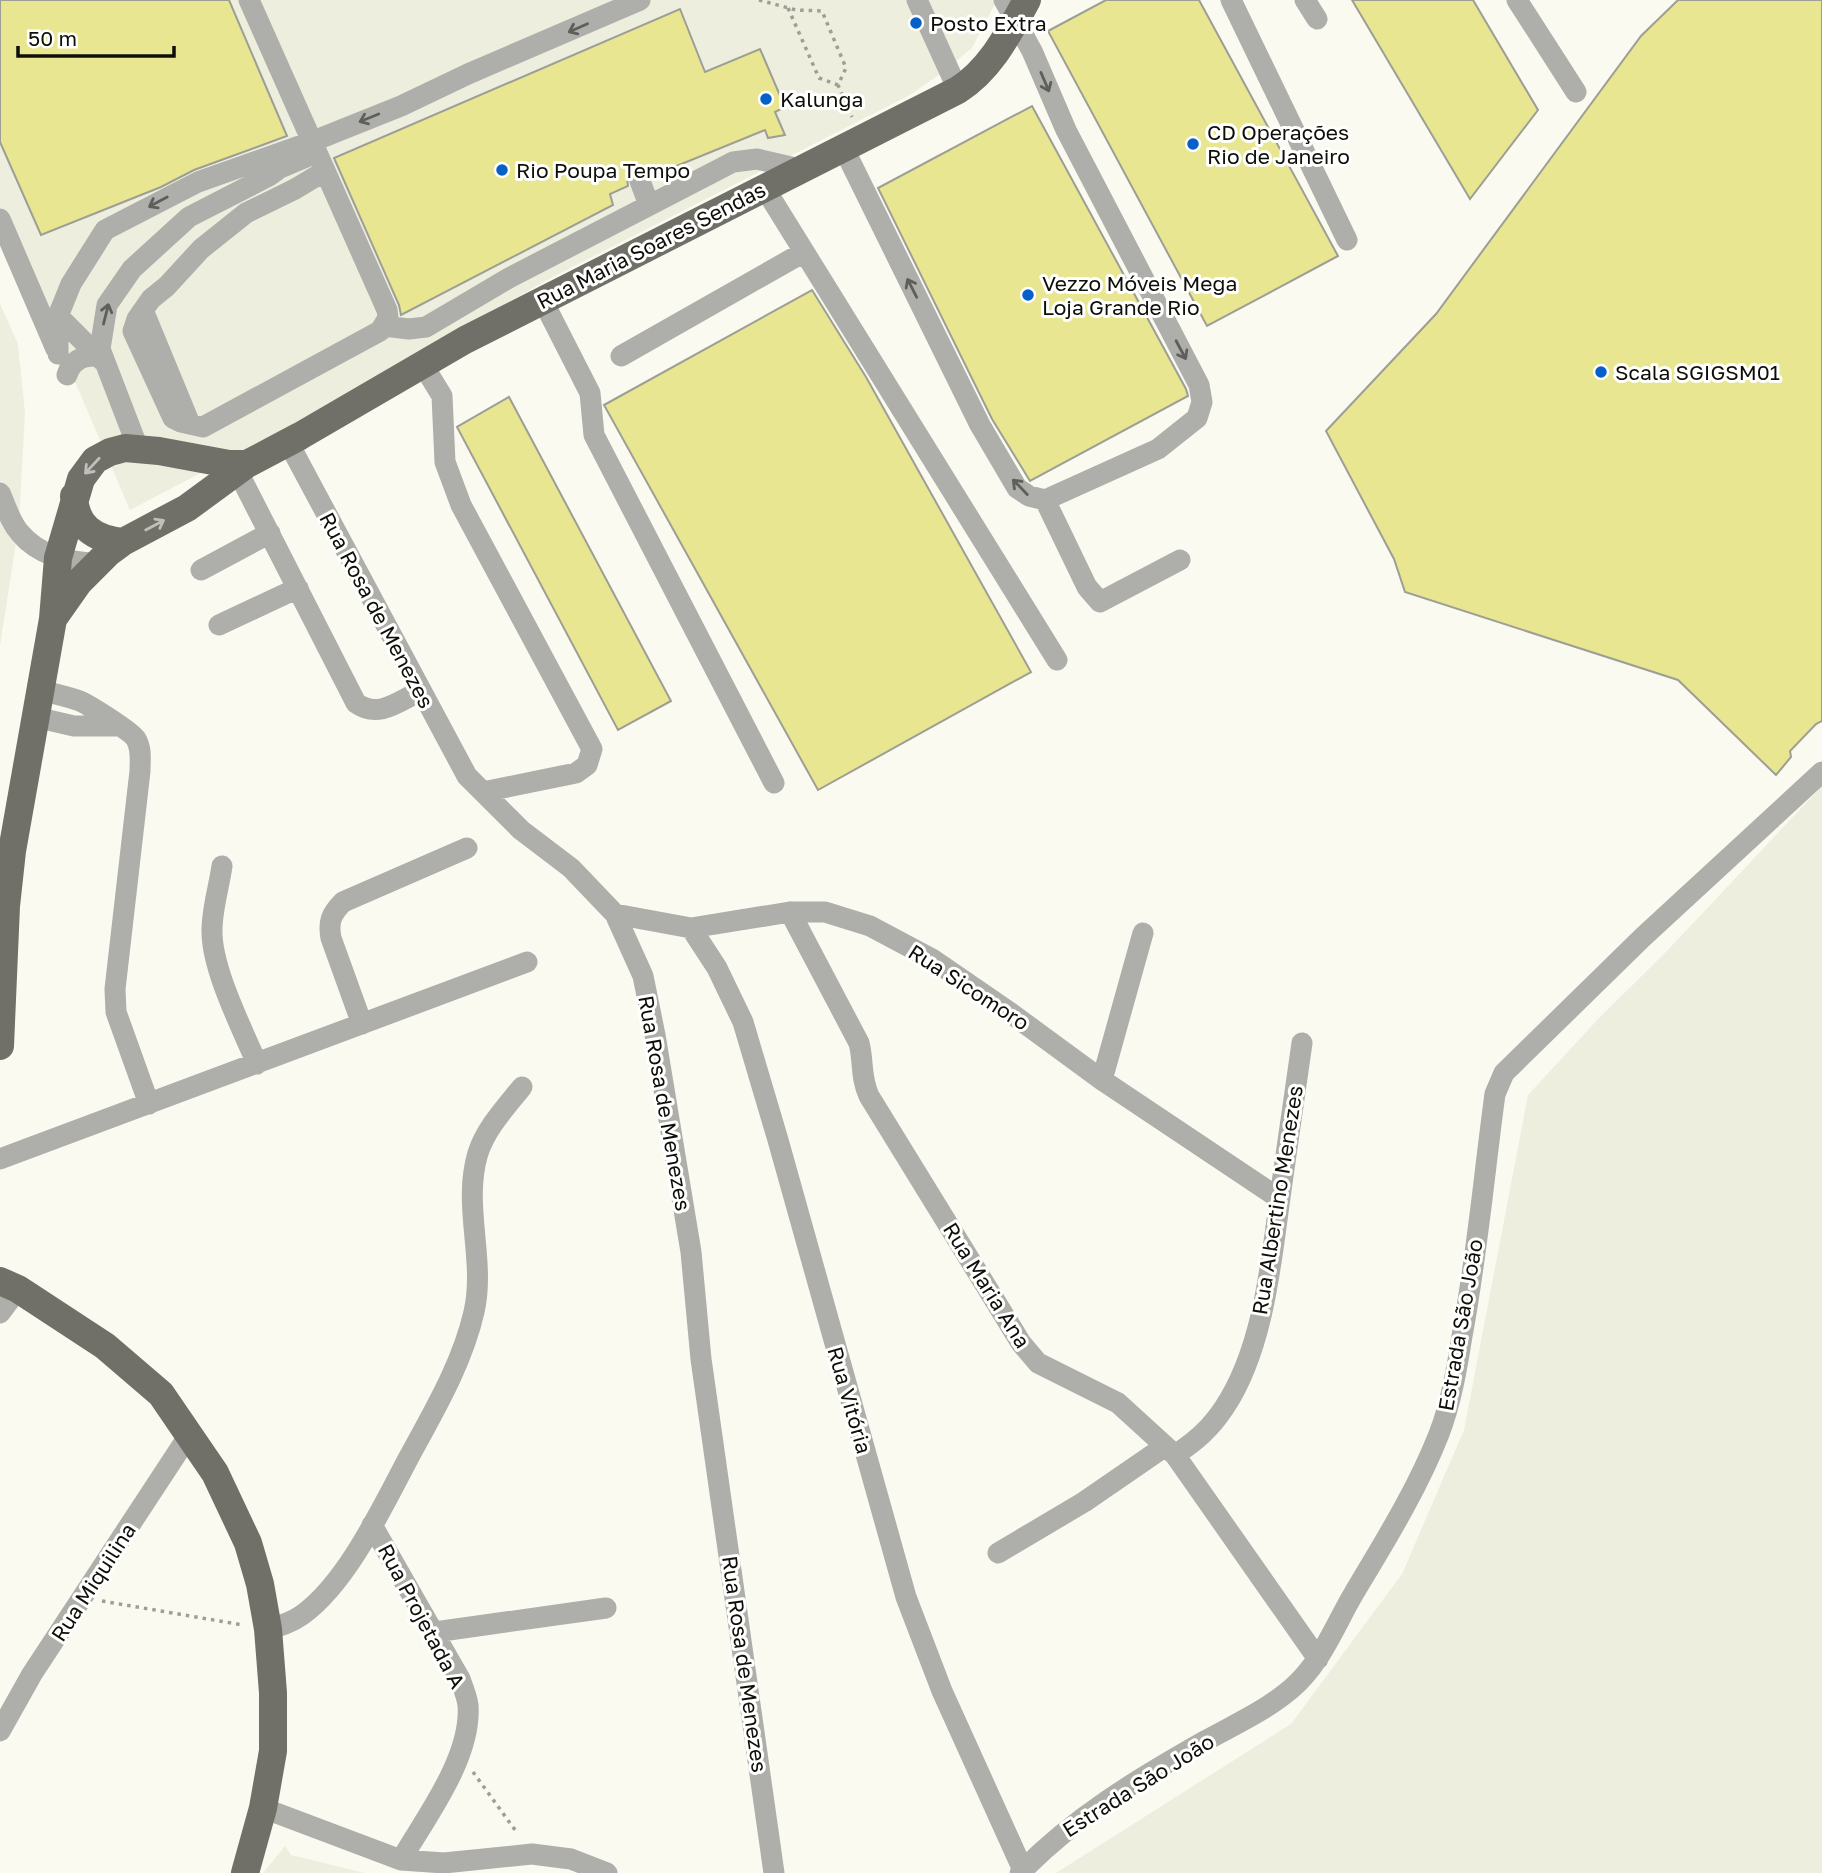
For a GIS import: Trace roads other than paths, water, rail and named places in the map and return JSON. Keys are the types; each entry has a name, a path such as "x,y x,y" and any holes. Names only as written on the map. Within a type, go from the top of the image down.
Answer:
{"main road":[{"name":"Rua Maria Soares Sendas","path":"53,619 96,563 123,542 187,508 243,468 423,365 543,301 957,90 986,65 1016,7"},
{"name":"Rua Maria Soares Sendas","path":"0,1045 6,906 12,851 53,619 58,558 74,495 81,479 95,460 119,449 138,448 169,452 243,468"},
{"path":"169,452 188,468 193,476 194,490 187,508"},
{"path":"74,495 76,514 86,528 103,539 123,542"},
{"path":"9,1285 105,1346 161,1394 215,1473 248,1543 260,1584 268,1629 273,1693 273,1751 263,1808 245,1873"}],"street":[{"path":"249,0 387,310 388,318 380,331 203,427 173,418 133,331 143,310 150,299 167,286 201,250 246,213 295,189 317,155"},
{"path":"100,358 107,305 132,269 189,217 280,168 317,155 401,106 640,0"},
{"path":"917,0 957,90"},
{"path":"1231,0 1348,240"},
{"path":"1305,0 1317,19"},
{"path":"1517,0 1576,92"},
{"path":"852,143 980,425 1017,488 1029,496 1045,500 1158,449 1197,418 1202,402 1199,385 1066,130 1016,7"},
{"path":"0,219 58,354 58,316 71,284 105,230 198,182 317,155"},
{"path":"384,326 409,330 426,327 509,278 733,162 757,159 800,169"},
{"path":"640,181 649,205"},
{"path":"764,187 1058,660"},
{"path":"621,356 804,251"},
{"path":"543,301 590,393 594,435 774,783"},
{"path":"58,316 100,358 138,448"},
{"path":"67,374 70,366 87,355 100,358"},
{"path":"423,365 442,396 445,462 461,505 592,749 587,765 576,773 483,792"},
{"name":"Rua Rosa de Menezes","path":"288,442 467,776 521,830 571,867 615,914 643,976 691,1252 701,1359 774,1873"},
{"path":"243,468 270,533 356,703 365,709 384,710 420,691"},
{"path":"0,493 20,533 34,546 58,558 96,563"},
{"path":"1045,500 1087,587 1100,602 1180,560"},
{"path":"201,570 270,533"},
{"path":"219,625 298,588"},
{"path":"37,704 80,700 118,726 131,731 141,753 116,963 116,1012 149,1104"},
{"name":"Estrada São João","path":"1021,1871 1073,1824 1127,1788 1257,1713 1292,1689 1318,1660 1337,1621 1412,1496 1440,1432 1456,1371 1469,1298 1495,1094 1504,1073 1643,937 1822,772"},
{"path":"362,1024 331,938 329,925 333,912 343,902 467,848"},
{"path":"222,866 212,930 213,945 225,984 257,1064"},
{"name":"Rua Sicomoro","path":"615,914 691,928 790,912 825,912 870,926 955,975 1102,1080 1280,1199"},
{"name":"Rua Maria Ana","path":"790,912 859,1043 862,1052 861,1070 869,1096 1021,1343 1038,1363 1118,1402 1169,1451 1318,1660"},
{"name":"Rua Vitória","path":"691,928 717,968 743,1022 906,1597 942,1691 1021,1871"},
{"path":"1102,1080 1143,933"},
{"path":"0,1159 527,962"},
{"name":"Rua Albertino Menezes","path":"998,1553 1169,1451 1202,1436 1225,1406 1241,1378 1253,1343 1270,1271 1302,1043"},
{"path":"268,1629 287,1624 303,1615 334,1583 372,1525 442,1395 463,1349 474,1312 479,1281 473,1174 479,1151 495,1120 522,1087"},
{"path":"0,1313 9,1285"},
{"name":"Rua Miquilina","path":"0,1731 32,1674 189,1434"},
{"name":"Rua Projetada A","path":"372,1525 435,1632 460,1679 468,1704 467,1728 460,1753 401,1860"},
{"path":"435,1632 606,1608"},
{"path":"263,1808 401,1860 444,1863 532,1854 572,1858 607,1873"}],"place":[{"name":"Posto Extra","path":"916,23"},
{"name":"Kalunga","path":"766,99"},
{"name":"CD Operações Rio de Janeiro","path":"1193,144"},
{"name":"Rio Poupa Tempo","path":"502,170"},
{"name":"Vezzo Móveis Mega Loja Grande Rio","path":"1028,295"},
{"name":"Scala SGIGSM01","path":"1601,372"}]}
